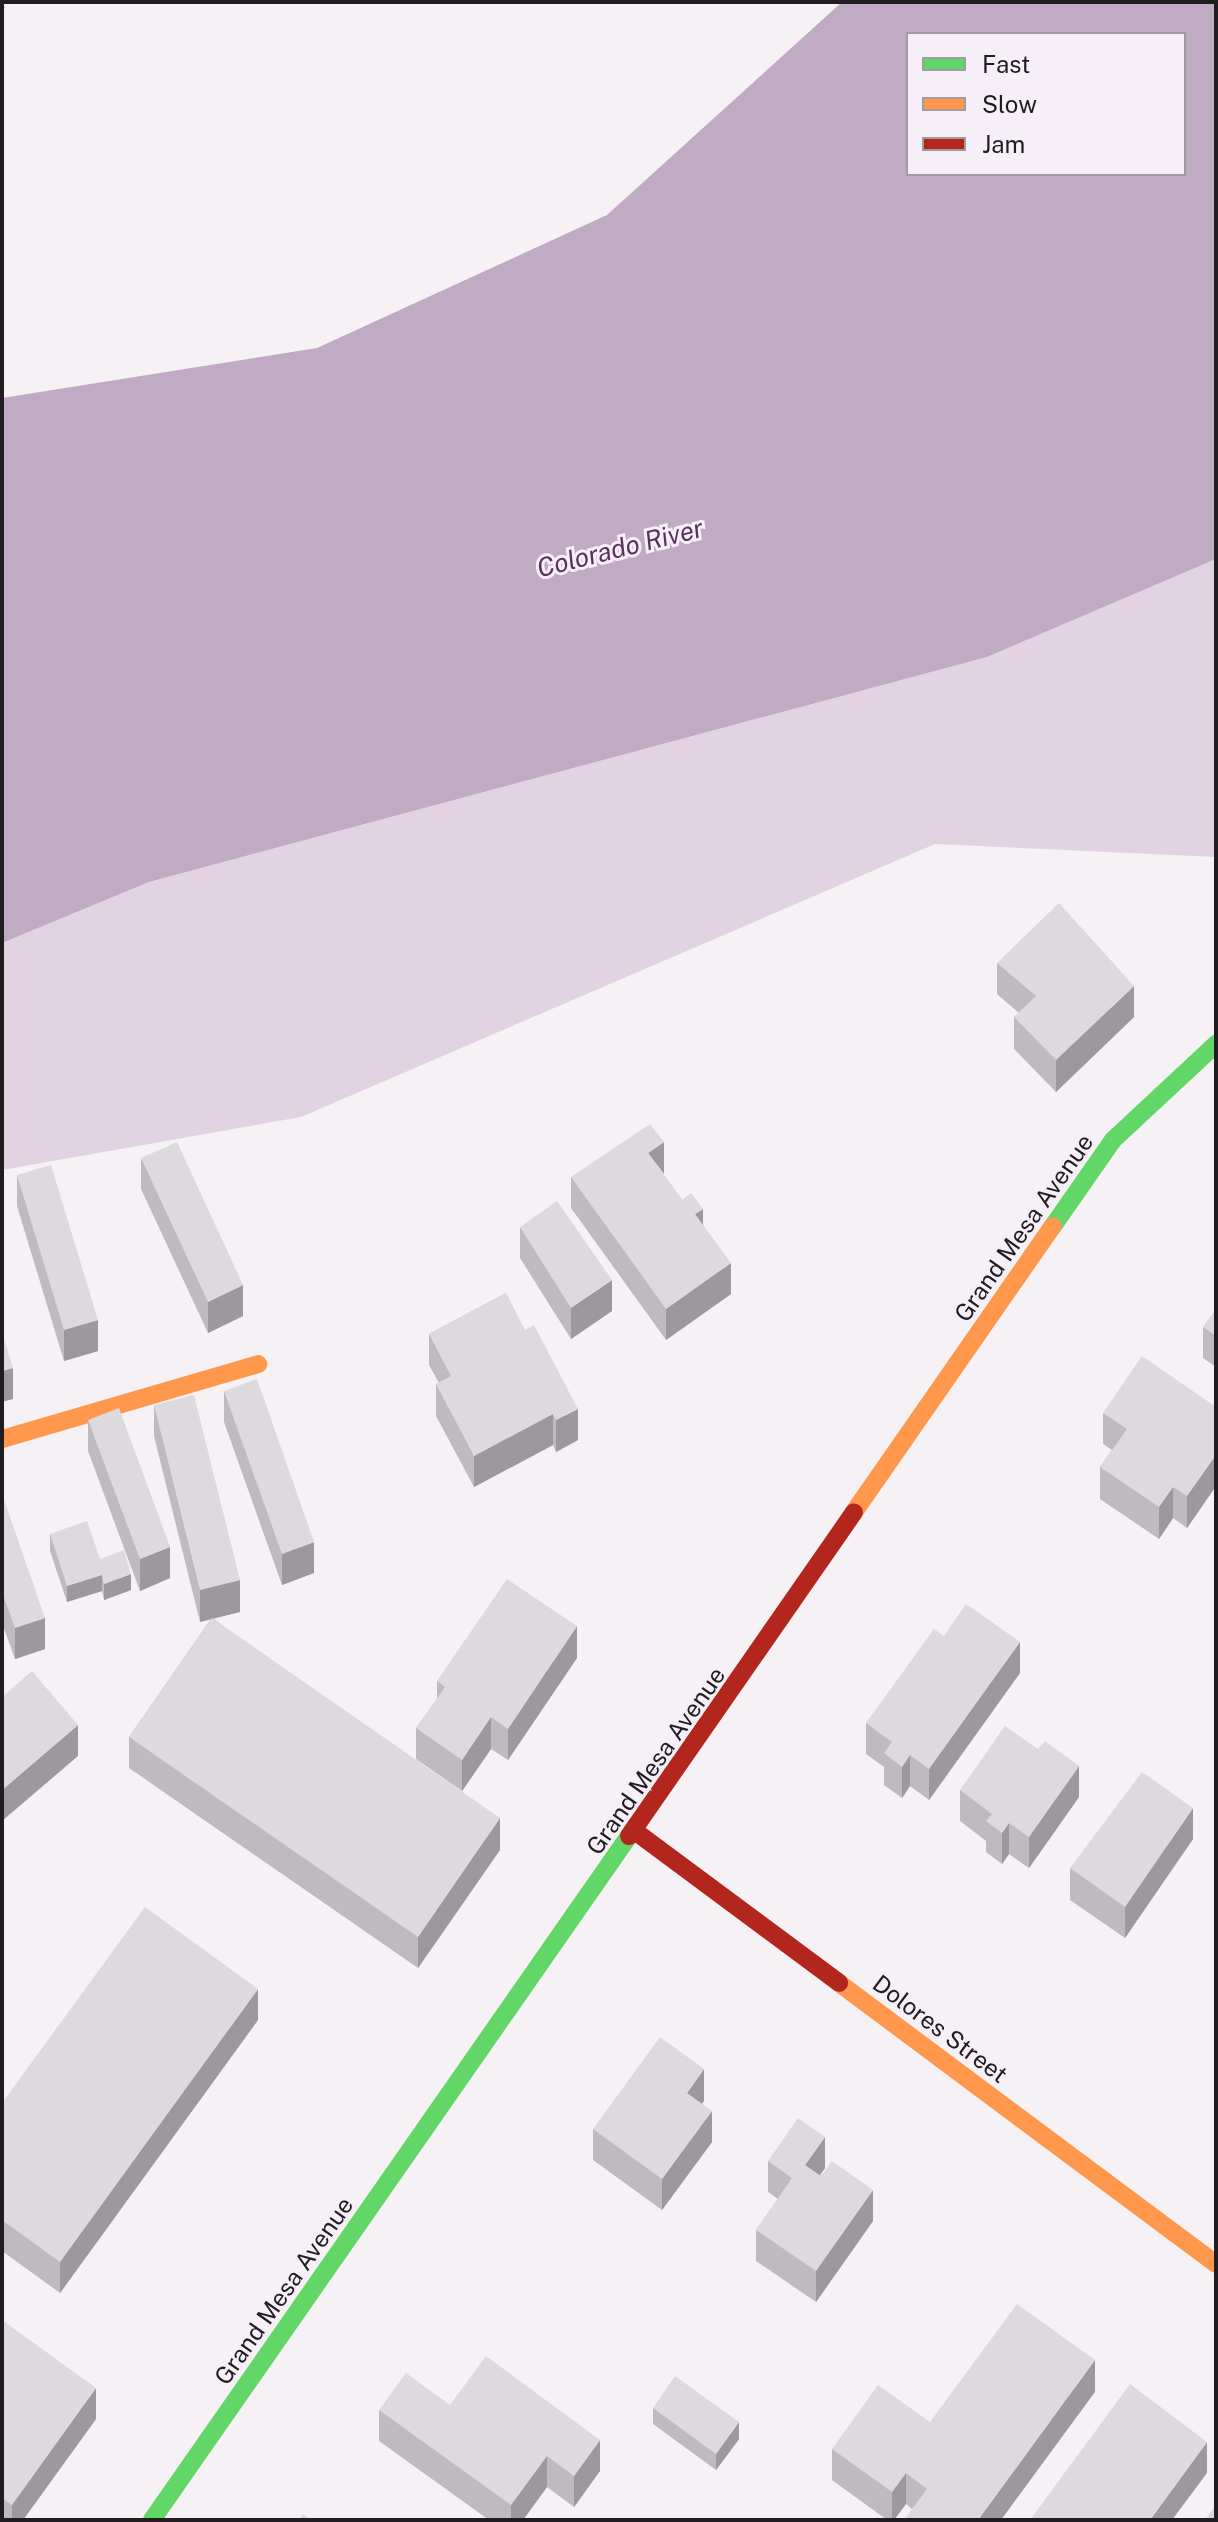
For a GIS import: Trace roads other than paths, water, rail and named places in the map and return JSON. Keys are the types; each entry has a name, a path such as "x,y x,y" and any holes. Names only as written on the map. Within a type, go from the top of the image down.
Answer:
{"street":[{"name":"Grand Mesa Avenue","path":"152,2520 636,1832 1113,1140 1216,1044"},
{"path":"2,1439 258,1364"},
{"name":"Dolores Street","path":"636,1832 1216,2264"}],"water":[{"name":"Colorado River","path":"842,2 1216,2 1216,559 987,657 149,882 2,943 2,398 317,348 607,215"}]}
